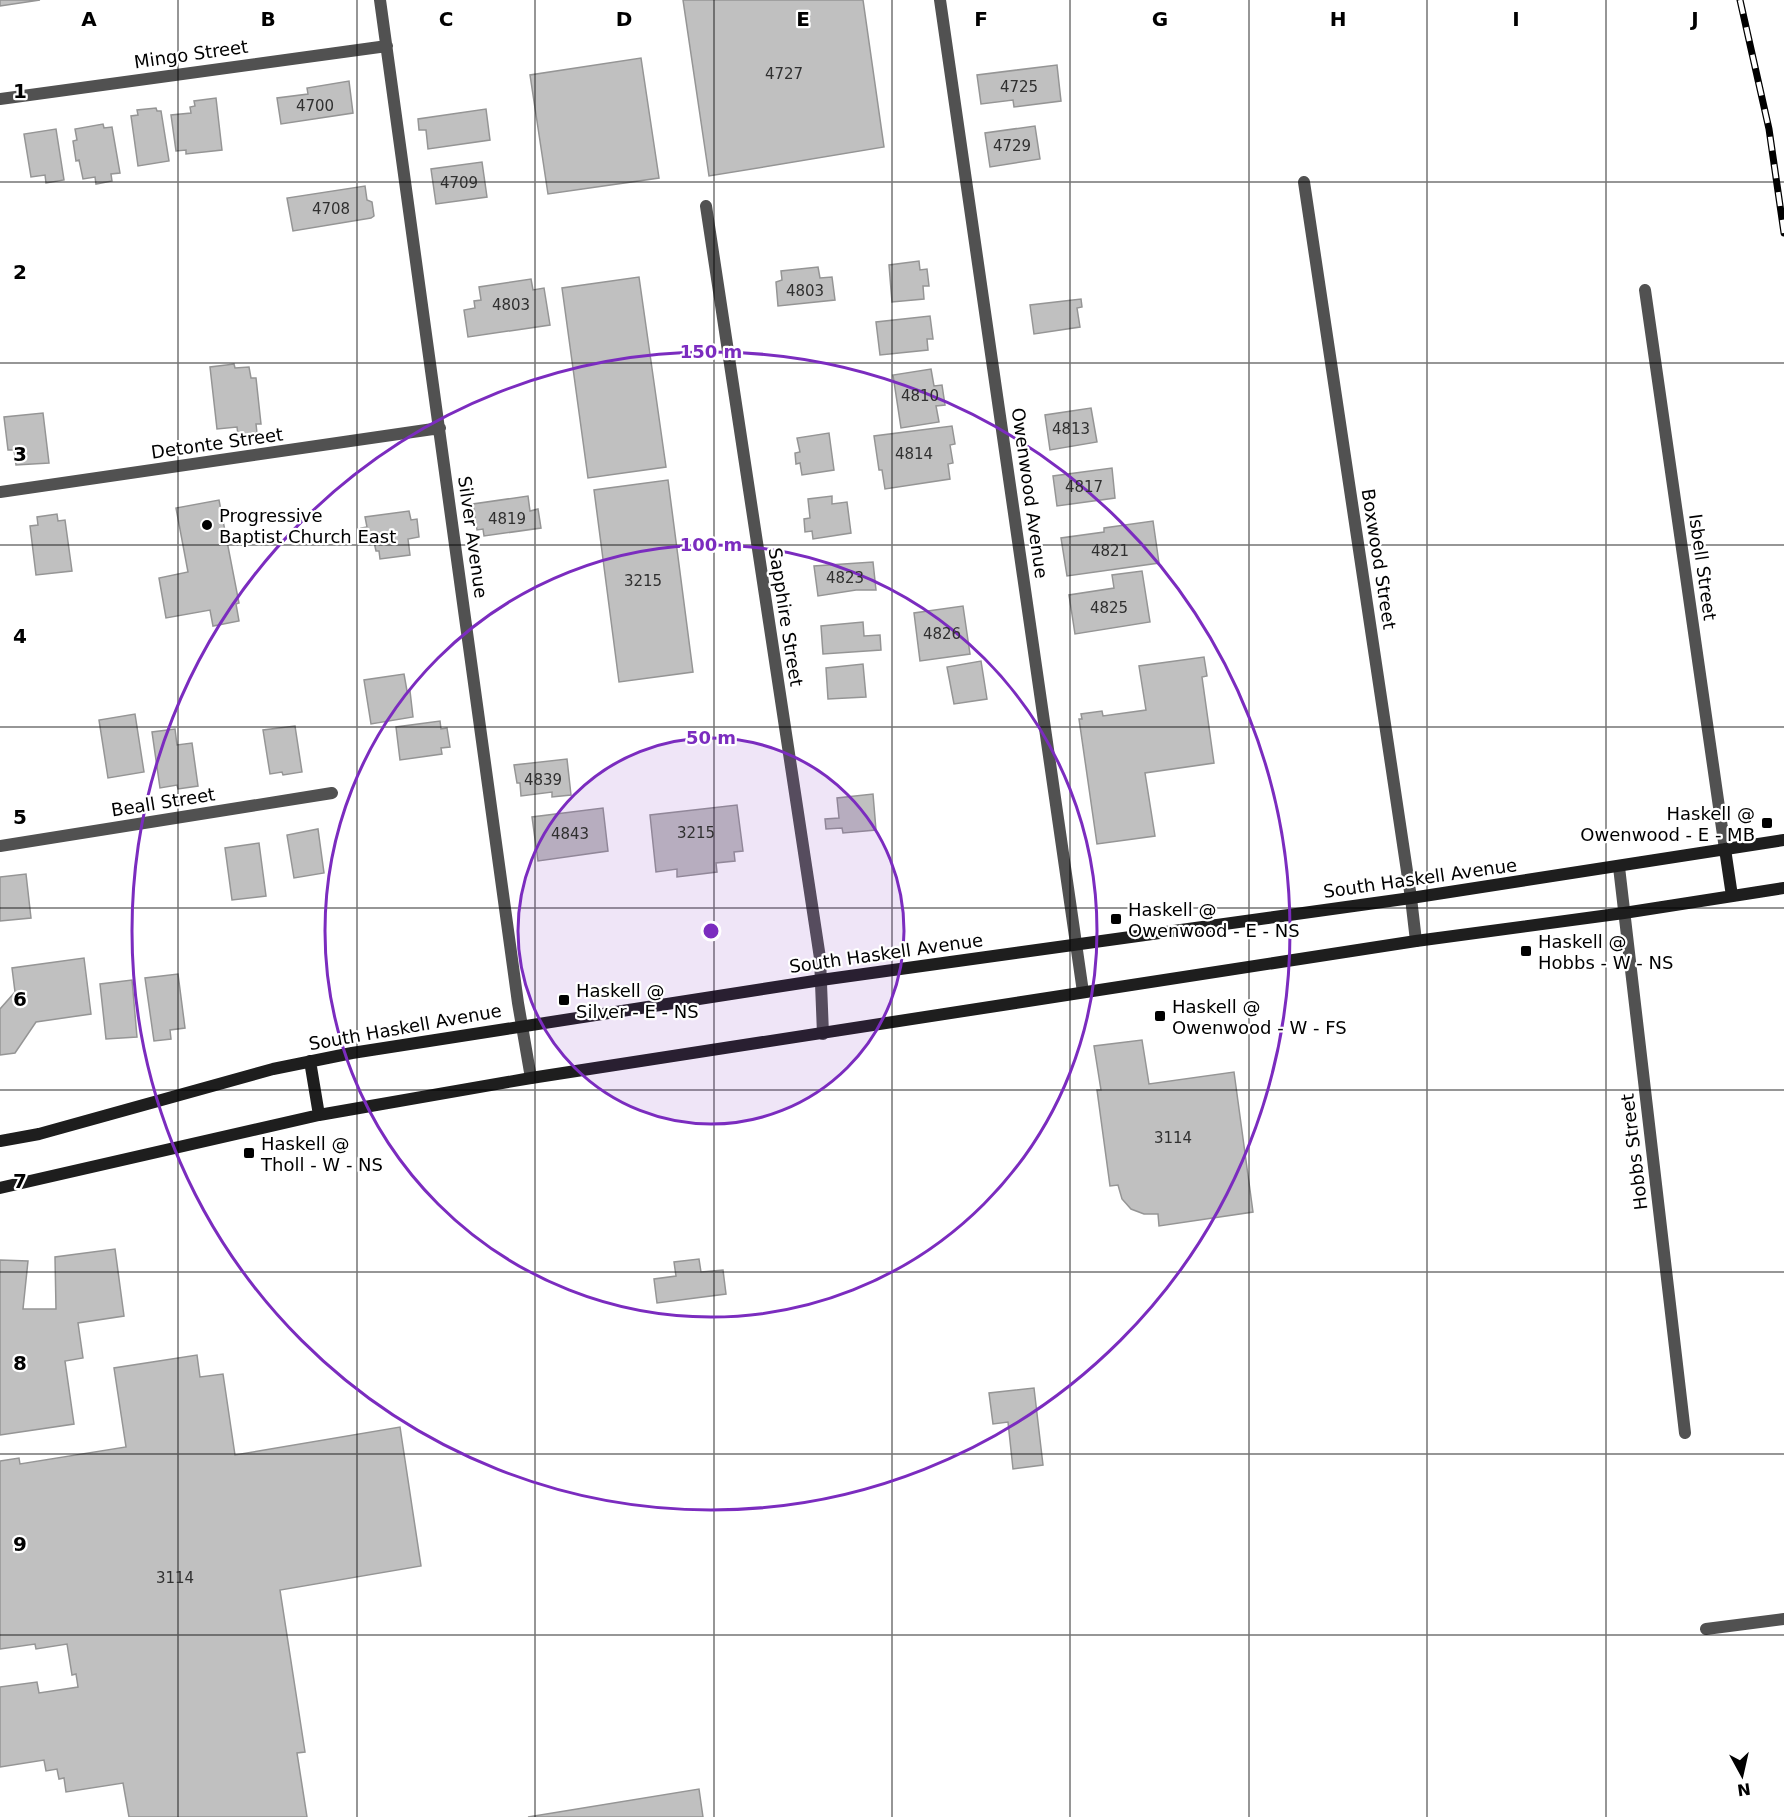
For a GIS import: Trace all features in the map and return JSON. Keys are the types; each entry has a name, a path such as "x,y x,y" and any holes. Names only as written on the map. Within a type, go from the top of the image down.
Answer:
{"main road":[{"name":"South Haskell Avenue","path":"0,1142 39,1134 273,1069 352,1053 820,980 1411,898 1784,840"},
{"path":"1725,849 1732,896"},
{"path":"0,1188 319,1115 531,1078 1416,941 1624,913 1784,888"},
{"path":"310,1061 319,1115"}],"street":[{"name":"Silver Avenue","path":"380,0 531,1078"},
{"name":"Owenwood Avenue","path":"940,0 1083,992"},
{"name":"Mingo Street","path":"0,99 387,46"},
{"name":"Boxwood Street","path":"1304,182 1416,941"},
{"name":"Sapphire Street","path":"706,206 820,958 823,1034"},
{"name":"Isbell Street","path":"1644,290 1725,849"},
{"name":"Detonte Street","path":"0,492 440,428"},
{"name":"Beall Street","path":"0,846 332,793"},
{"name":"Hobbs Street","path":"1619,867 1685,1433"},
{"path":"1706,1629 1784,1619"}],"building":[{"path":"0,0 40,0 0,6"},
{"path":"683,0 863,0 884,147 709,176"},
{"path":"641,58 659,178 548,194 530,75"},
{"path":"1057,65 1061,101 1014,107 1013,100 981,104 977,75"},
{"path":"349,81 353,113 281,124 277,98 308,94 307,88"},
{"path":"216,98 222,150 186,154 186,150 176,151 171,115 191,113 190,107 195,106 194,101"},
{"path":"156,108 157,111 161,111 169,161 138,166 131,116 138,115 137,110"},
{"path":"486,109 490,140 428,149 426,130 419,130 418,119"},
{"path":"103,124 104,128 112,127 120,173 111,174 112,181 96,184 95,177 83,179 79,160 76,161 73,141 77,140 75,129"},
{"path":"1035,126 1040,159 990,167 985,133"},
{"path":"56,129 64,180 46,183 45,175 31,177 24,134"},
{"path":"482,162 487,197 436,204 431,169"},
{"path":"365,186 367,200 372,202 374,216 371,218 293,231 287,198"},
{"path":"919,261 920,270 927,269 929,286 923,286 924,299 892,302 889,265"},
{"path":"818,267 820,278 832,277 835,300 778,306 776,282 782,280 781,271"},
{"path":"639,277 666,467 588,478 562,288"},
{"path":"531,279 533,290 544,288 550,325 468,337 464,310 475,308 474,301 481,300 479,287"},
{"path":"1081,299 1082,307 1077,308 1080,327 1034,334 1030,305"},
{"path":"930,316 933,339 927,339 928,350 880,355 876,322"},
{"path":"234,364 235,368 249,367 251,378 256,378 261,424 256,424 257,433 238,435 237,427 217,429 210,367"},
{"path":"931,369 934,386 942,385 945,405 936,406 939,422 901,428 893,375"},
{"path":"1091,408 1097,442 1050,450 1045,415"},
{"path":"43,413 49,463 16,465 14,450 8,450 4,417"},
{"path":"952,426 955,444 950,445 953,463 948,464 950,479 885,489 882,470 879,470 874,436"},
{"path":"829,433 834,470 802,475 800,463 796,464 795,453 800,452 797,438"},
{"path":"1112,468 1115,498 1057,506 1053,476"},
{"path":"668,480 693,672 619,682 594,490"},
{"path":"528,496 530,511 538,509 541,528 484,536 483,529 477,530 473,504"},
{"path":"832,496 832,504 847,502 851,533 813,539 812,531 805,532 804,519 810,518 808,499"},
{"path":"219,500 239,603 236,604 239,621 213,626 210,610 166,618 159,578 188,572 176,508"},
{"path":"409,511 411,520 417,519 419,537 408,539 410,555 380,559 374,542 364,544 361,528 367,527 365,517"},
{"path":"57,514 58,521 65,520 72,571 36,575 30,526 38,525 37,517"},
{"path":"1153,521 1159,563 1067,576 1061,538 1104,532 1104,528"},
{"path":"873,562 876,590 856,590 818,596 814,566"},
{"path":"1142,571 1150,622 1075,634 1069,595 1114,588 1112,575"},
{"path":"963,606 970,654 920,661 914,613"},
{"path":"863,622 864,636 880,635 881,650 823,654 821,626"},
{"path":"1204,657 1207,676 1202,677 1214,763 1145,773 1155,836 1097,844 1079,719 1082,719 1081,714 1102,711 1103,716 1146,710 1139,666"},
{"path":"981,661 987,699 954,704 947,667"},
{"path":"863,664 866,697 828,699 826,668"},
{"path":"404,674 407,691 410,691 413,717 371,724 364,680"},
{"path":"135,714 144,772 108,778 99,720"},
{"path":"440,721 441,729 447,728 450,747 441,748 442,754 400,760 396,727"},
{"path":"295,726 302,772 283,775 282,772 270,774 263,730"},
{"path":"175,729 177,745 192,743 198,786 178,789 177,785 160,788 152,732"},
{"path":"567,759 571,795 552,797 552,792 521,796 520,783 517,783 514,765"},
{"path":"873,794 876,830 843,833 842,828 826,829 825,819 839,818 837,798"},
{"path":"737,805 743,851 734,852 735,861 716,863 717,872 677,877 677,869 656,872 650,815"},
{"path":"603,808 608,851 538,861 532,817"},
{"path":"318,829 324,873 294,878 287,835"},
{"path":"259,843 266,896 232,900 225,848"},
{"path":"26,874 31,918 0,921 0,877"},
{"path":"84,958 91,1014 36,1022 15,1053 0,1055 0,1009 15,992 12,968"},
{"path":"178,974 185,1028 170,1030 171,1039 154,1041 145,978"},
{"path":"132,980 137,1037 106,1039 100,984"},
{"path":"1142,1040 1149,1084 1234,1072 1253,1212 1159,1226 1158,1214 1144,1214 1131,1209 1122,1199 1118,1185 1110,1186 1097,1090 1101,1090 1094,1046"},
{"path":"115,1249 124,1316 78,1323 83,1358 65,1361 74,1424 0,1435 0,1260 28,1261 23,1309 56,1309 55,1257"},
{"path":"699,1259 701,1272 723,1270 726,1294 657,1303 654,1279 676,1276 674,1262"},
{"path":"197,1355 200,1377 223,1374 235,1455 400,1427 421,1566 280,1590 305,1752 297,1753 307,1817 129,1817 123,1783 66,1792 64,1778 59,1779 57,1769 46,1771 44,1760 0,1767 0,1687 37,1682 39,1693 78,1687 76,1674 72,1675 67,1644 36,1649 35,1644 0,1649 0,1461 19,1458 20,1464 126,1447 114,1368"},
{"path":"1034,1388 1043,1465 1013,1469 1008,1422 993,1424 989,1393"},
{"path":"699,1789 703,1817 528,1817"}],"railway":[{"path":"1740,0 1769,129 1784,233"}],"place":[{"name":"Progressive Baptist Church East","path":"207,525"},
{"name":"Haskell @ Owenwood - E - MB","path":"1767,823"},
{"name":"Haskell @ Owenwood - E - NS","path":"1116,919"},
{"name":"Haskell @ Hobbs - W - NS","path":"1526,951"},
{"name":"Haskell @ Silver - E - NS","path":"564,1000"},
{"name":"Haskell @ Owenwood - W - FS","path":"1160,1016"},
{"name":"Haskell @ Tholl - W - NS","path":"249,1153"}]}
